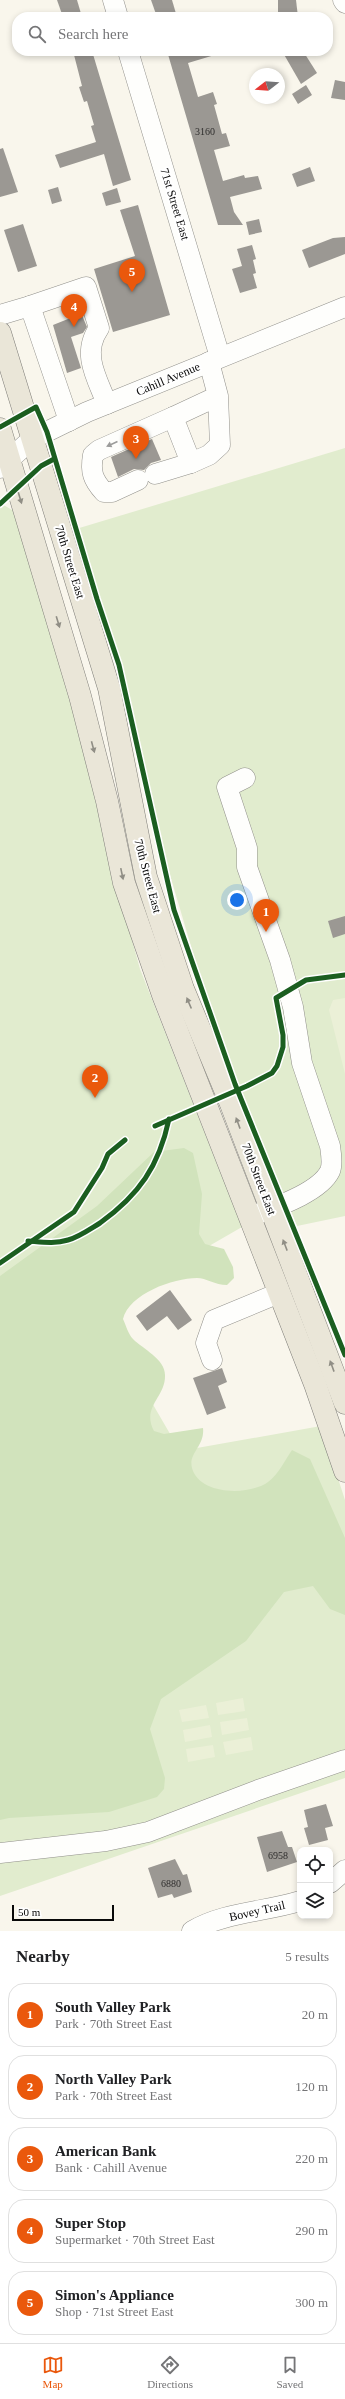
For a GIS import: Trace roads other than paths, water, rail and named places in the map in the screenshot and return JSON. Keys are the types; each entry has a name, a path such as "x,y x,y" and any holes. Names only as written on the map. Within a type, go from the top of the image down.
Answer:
{"main road":[{"name":"70th Street East","path":"0,333 109,688 146,876 183,989 231,1104 345,1403"},
{"name":"70th Street East","path":"0,429 5,464 80,696 107,801 124,883 163,995 279,1293 345,1471"}],"street":[{"path":"113,0 117,12"},
{"name":"71st Street East","path":"129,56 215,359 220,445 209,456 146,477 112,492 104,492 95,483 91,469 92,455 99,450 173,417"},
{"path":"0,315 86,287 99,328 92,338 89,355 107,404"},
{"path":"30,306 70,421"},
{"name":"Cahill Avenue","path":"5,464 32,439 70,421 215,359 345,307"},
{"path":"191,463 173,417 218,396"},
{"path":"245,778 227,787 246,848 247,867 289,990 302,1062 330,1146 330,1170 324,1179 304,1193 250,1218"},
{"path":"212,1360 206,1343 214,1320 279,1293"},
{"path":"0,1853 106,1841 148,1832 258,1790 345,1760"},
{"path":"333,1880 345,1870"},
{"name":"Bovey Trail","path":"192,1931 214,1921 297,1902"}],"place":[{"name":"Simon's Appliance","path":"132,292"},
{"name":"Super Stop","path":"74,327"},
{"name":"American Bank","path":"136,459"},
{"name":"South Valley Park","path":"266,932"},
{"name":"North Valley Park","path":"95,1098"}]}
